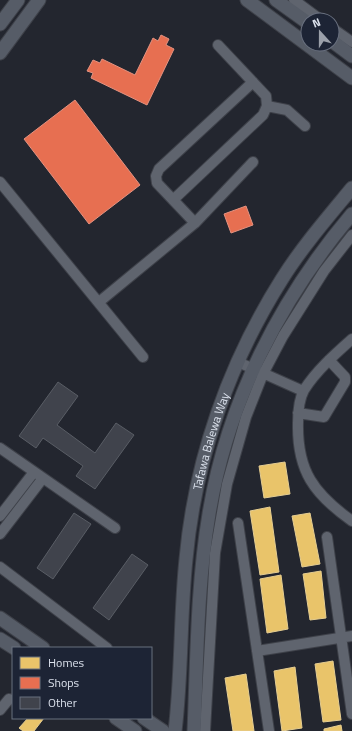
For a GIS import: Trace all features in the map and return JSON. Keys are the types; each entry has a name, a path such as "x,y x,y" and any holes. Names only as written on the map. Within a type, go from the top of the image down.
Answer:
{"main road":[{"path":"0,24 18,0"},
{"path":"0,53 39,0"},
{"path":"247,0 352,78"},
{"path":"276,0 300,17"},
{"path":"340,47 352,56"},
{"name":"Tafawa Balewa Way","path":"175,731 183,599 192,512 199,471 213,424 238,362 255,326 282,278 352,188"},
{"name":"Tafawa Balewa Way","path":"194,731 203,560 209,513 224,450 244,391 258,372 289,300 312,266 352,214"},
{"path":"0,618 42,647"},
{"path":"0,639 12,647"},
{"path":"117,719 135,731"},
{"path":"145,719 163,731"}],"street":[{"path":"294,0 310,12"},
{"path":"340,34 352,42"},
{"path":"173,200 263,115 267,106 266,96 218,45"},
{"path":"195,223 157,183 156,176 159,169 253,82"},
{"path":"267,106 287,110 305,126"},
{"path":"99,302 195,223 253,162"},
{"path":"0,182 143,357"},
{"path":"205,731 215,553 227,484 258,372 283,336 324,271 352,235"},
{"path":"352,339 329,360 304,391 298,413 298,445 311,483 323,498 352,521"},
{"path":"298,413 324,417 345,382 345,377 329,360"},
{"path":"238,362 304,391"},
{"path":"0,448 115,528"},
{"path":"0,516 34,472"},
{"path":"0,534 43,478"},
{"path":"238,523 270,731"},
{"path":"327,538 352,714"},
{"path":"0,567 106,647"},
{"path":"257,651 352,636"},
{"path":"0,710 9,699"}],"building: Homes":[{"path":"285,462 290,494 264,498 259,466"},
{"path":"270,507 279,572 260,575 250,511"},
{"path":"310,513 320,564 302,567 292,516"},
{"path":"321,571 326,618 310,620 303,574"},
{"path":"281,575 288,629 267,633 260,579"},
{"path":"333,661 341,720 323,722 315,664"},
{"path":"295,667 302,728 282,731 274,671"},
{"path":"246,674 254,731 233,731 225,678"},
{"path":"27,719 43,719 34,731 23,731 19,728"},
{"path":"341,725 342,731 324,731 324,729"}],"building: Shops":[{"path":"161,35 169,39 166,45 174,49 147,105 91,78 93,73 87,71 93,60 100,63 102,59 135,75 153,38 158,41"},
{"path":"75,100 140,185 89,224 24,139"},
{"path":"246,206 253,225 231,233 224,214"}],"building: Other":[{"path":"58,382 78,396 57,425 95,453 116,423 134,435 95,489 76,476 83,466 43,438 36,448 19,436"},
{"path":"74,513 91,524 53,579 37,568"},
{"path":"132,554 148,565 109,620 93,608"}]}
